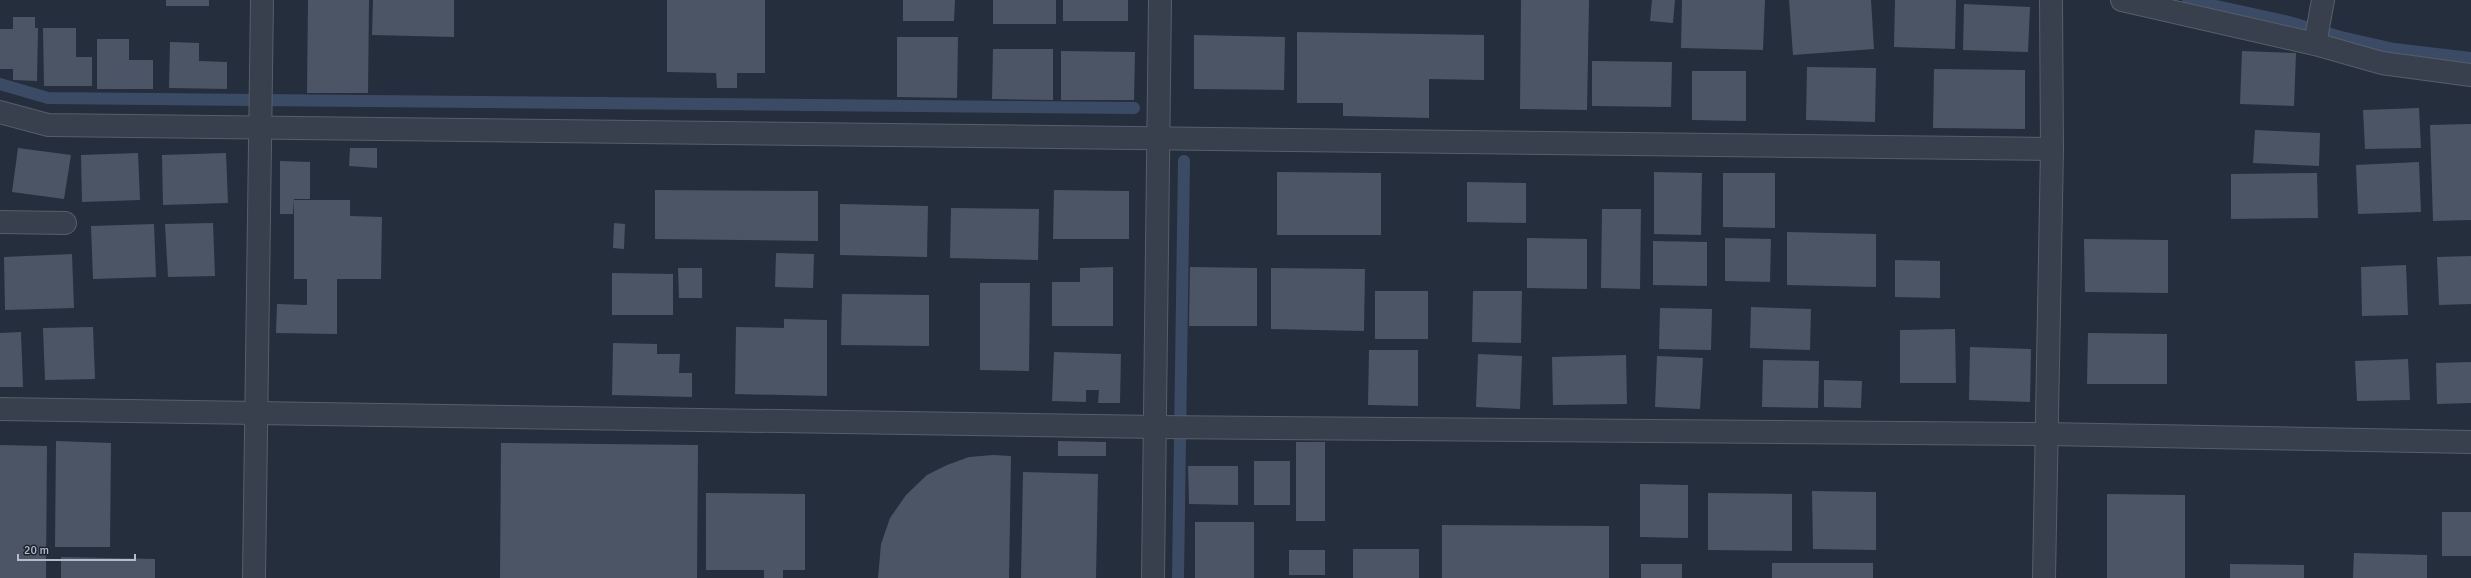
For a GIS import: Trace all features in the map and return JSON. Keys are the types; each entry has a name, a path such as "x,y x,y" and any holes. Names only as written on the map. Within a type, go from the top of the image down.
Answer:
{"street":[{"path":"254,578 262,0"},
{"path":"1153,578 1170,427 1158,137 1160,0"},
{"path":"2044,578 2052,150 2051,0"},
{"path":"2122,0 2317,35 2382,63 2471,75"},
{"path":"2317,35 2323,0"},
{"path":"0,112 48,125 261,110 1158,137 2052,150"},
{"path":"0,222 65,223"},
{"path":"0,409 1170,427 2047,434 2471,442"}],"building":[{"path":"166,0 209,0 209,6 166,6"},
{"path":"308,0 369,0 368,93 307,93"},
{"path":"373,0 454,0 454,37 372,35"},
{"path":"667,0 765,0 765,73 737,73 737,88 717,88 716,73 667,72"},
{"path":"903,0 955,0 954,21 903,21"},
{"path":"993,0 1056,0 1056,24 993,24"},
{"path":"1063,0 1128,0 1128,21 1063,21"},
{"path":"1521,0 1589,0 1587,110 1520,109"},
{"path":"1652,0 1675,0 1673,23 1650,21"},
{"path":"1682,0 1765,0 1763,50 1681,48"},
{"path":"1789,0 1871,0 1874,49 1793,55"},
{"path":"1895,0 1956,0 1955,49 1894,47"},
{"path":"1964,4 2030,7 2028,52 1963,50"},
{"path":"13,17 35,17 35,28 38,28 37,81 13,80 13,69 0,69 0,29 13,29"},
{"path":"43,28 76,28 76,57 92,57 92,86 44,86"},
{"path":"1297,32 1484,35 1484,80 1429,79 1429,118 1343,116 1343,103 1297,103"},
{"path":"1194,35 1285,37 1284,90 1194,89"},
{"path":"897,37 958,37 957,98 897,97"},
{"path":"97,39 129,39 129,60 153,60 153,89 97,89"},
{"path":"170,42 199,43 199,61 227,62 227,89 169,88"},
{"path":"993,49 1053,49 1053,100 992,99"},
{"path":"1061,51 1135,52 1134,100 1061,100"},
{"path":"2242,51 2296,53 2294,106 2240,104"},
{"path":"1592,61 1672,62 1671,107 1592,106"},
{"path":"1807,67 1876,68 1875,122 1806,120"},
{"path":"1934,69 2025,70 2025,129 1933,128"},
{"path":"1692,71 1746,71 1746,121 1692,120"},
{"path":"2419,108 2421,148 2365,149 2363,110"},
{"path":"2471,124 2471,220 2433,221 2430,125"},
{"path":"2255,130 2320,133 2319,166 2253,163"},
{"path":"18,148 71,155 64,199 12,192"},
{"path":"350,148 377,148 377,168 349,166"},
{"path":"138,153 140,200 82,202 81,155"},
{"path":"226,153 228,203 163,205 162,155"},
{"path":"280,161 310,162 310,199 294,199 293,214 280,214"},
{"path":"2419,162 2421,212 2358,214 2356,165"},
{"path":"1277,172 1381,173 1381,235 1277,235"},
{"path":"1654,172 1702,173 1701,235 1654,234"},
{"path":"1723,173 1775,173 1775,228 1723,227"},
{"path":"2317,173 2318,218 2231,219 2231,174"},
{"path":"1467,182 1526,183 1526,223 1467,222"},
{"path":"655,190 818,191 818,241 655,239"},
{"path":"1054,190 1129,191 1129,239 1053,239"},
{"path":"294,200 350,200 350,216 382,217 381,279 337,279 337,334 276,333 277,304 307,305 307,279 294,279"},
{"path":"840,204 928,206 927,257 840,255"},
{"path":"951,208 1039,209 1038,260 950,258"},
{"path":"1602,209 1641,209 1640,289 1601,288"},
{"path":"213,223 215,276 168,277 165,224"},
{"path":"614,223 625,224 624,249 613,248"},
{"path":"154,224 156,277 93,279 91,226"},
{"path":"1787,232 1876,234 1876,287 1787,285"},
{"path":"1527,238 1587,239 1587,289 1527,288"},
{"path":"1725,238 1771,239 1770,282 1725,281"},
{"path":"2084,239 2168,240 2168,293 2085,292"},
{"path":"1653,241 1707,242 1707,286 1653,285"},
{"path":"776,253 814,254 813,288 775,287"},
{"path":"72,254 74,308 5,310 4,257"},
{"path":"2471,256 2471,304 2439,305 2437,257"},
{"path":"1895,260 1940,261 1940,298 1895,297"},
{"path":"2406,265 2408,315 2362,316 2361,267"},
{"path":"1113,267 1113,326 1052,326 1052,282 1080,282 1080,268"},
{"path":"1190,267 1257,268 1257,326 1189,326"},
{"path":"678,268 702,268 702,298 679,298"},
{"path":"1271,268 1365,269 1364,331 1271,329"},
{"path":"612,273 673,274 673,315 612,315"},
{"path":"980,283 1030,283 1029,371 980,370"},
{"path":"1375,291 1428,291 1428,339 1375,339"},
{"path":"1473,291 1522,291 1521,343 1472,342"},
{"path":"842,294 929,295 929,346 841,345"},
{"path":"1751,307 1811,309 1810,350 1750,348"},
{"path":"1660,308 1712,309 1711,350 1659,349"},
{"path":"784,319 827,320 827,396 735,394 736,327 784,328"},
{"path":"93,327 95,379 45,380 43,328"},
{"path":"1955,329 1956,383 1900,383 1900,330"},
{"path":"21,332 23,387 0,387 0,333"},
{"path":"2088,333 2167,334 2167,384 2087,384"},
{"path":"613,343 657,344 657,354 680,354 679,373 692,373 692,397 612,395"},
{"path":"1970,347 2031,349 2030,402 1969,400"},
{"path":"1369,350 1418,350 1418,406 1368,405"},
{"path":"1054,352 1121,354 1120,403 1098,403 1099,390 1086,390 1086,402 1052,401"},
{"path":"1478,354 1522,356 1520,409 1476,407"},
{"path":"1626,355 1627,404 1553,405 1552,357"},
{"path":"1657,356 1703,358 1700,409 1655,407"},
{"path":"2408,359 2410,400 2357,401 2355,361"},
{"path":"1763,360 1819,361 1818,408 1762,407"},
{"path":"2471,362 2471,403 2437,404 2436,363"},
{"path":"1824,380 1862,381 1861,408 1824,407"},
{"path":"56,441 111,443 110,547 55,547"},
{"path":"1058,441 1106,442 1106,456 1058,456"},
{"path":"1296,442 1325,442 1325,521 1296,521"},
{"path":"501,443 698,445 697,578 500,578"},
{"path":"0,445 47,446 46,578 0,578"},
{"path":"993,455 1011,456 1009,578 878,578 881,544 890,518 906,495 927,475 947,465 969,457"},
{"path":"1254,461 1290,461 1290,505 1254,505"},
{"path":"1188,466 1238,466 1238,505 1189,504"},
{"path":"1023,472 1098,474 1096,578 1021,578"},
{"path":"1640,484 1688,485 1688,538 1640,537"},
{"path":"1812,491 1876,492 1876,550 1813,549"},
{"path":"706,493 805,494 805,570 783,570 783,578 764,578 764,570 706,570"},
{"path":"1708,493 1792,494 1792,551 1708,550"},
{"path":"2107,494 2185,495 2185,578 2107,578"},
{"path":"2442,512 2471,512 2471,556 2442,556"},
{"path":"1195,522 1254,522 1254,578 1195,578"},
{"path":"1442,525 1609,526 1609,578 1442,578"},
{"path":"1353,549 1419,549 1419,578 1353,578"},
{"path":"1289,550 1325,550 1325,575 1289,575"},
{"path":"2354,553 2427,555 2427,578 2353,578"},
{"path":"61,557 155,559 155,578 61,578"},
{"path":"1772,563 1873,563 1873,578 1772,578"},
{"path":"1641,564 1682,564 1682,578 1641,578"},
{"path":"2230,564 2304,565 2304,578 2230,578"}],"waterway":[{"path":"2188,0 2285,21 2341,37 2394,49 2471,58"},
{"path":"0,84 48,98 1134,108"},
{"path":"1178,578 1184,161"}]}
